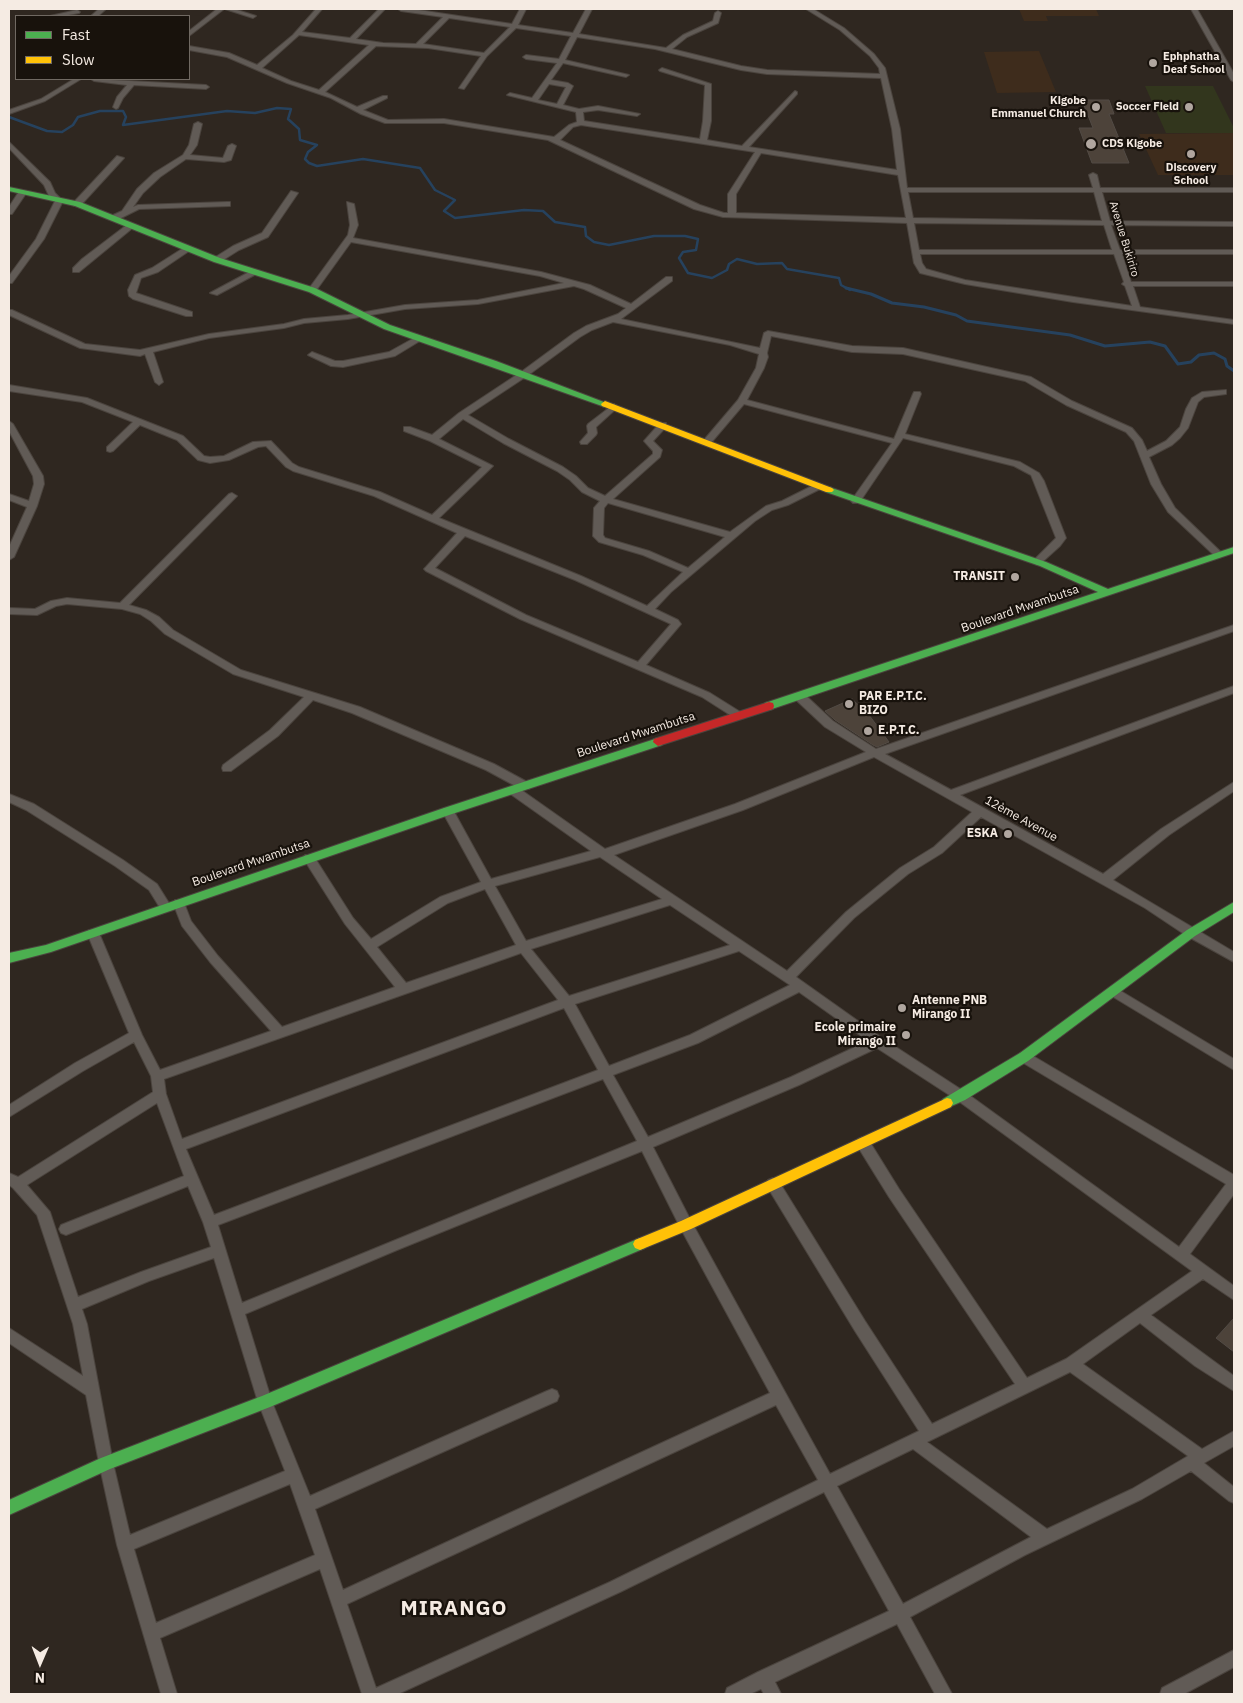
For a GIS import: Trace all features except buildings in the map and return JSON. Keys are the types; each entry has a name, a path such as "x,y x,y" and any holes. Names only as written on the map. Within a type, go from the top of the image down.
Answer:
{"main road":[{"path":"9,189 77,204 217,260 312,290 361,315 419,339 524,374 663,425 856,501 1037,562 1108,593"},
{"name":"Boulevard Mwambutsa","path":"9,958 46,949 448,810 799,696 1234,550"},
{"path":"12,1502 106,1463 265,1402 686,1225 961,1096 1024,1057 1191,933 1234,906"},
{"name":"Boulevard Mwambutsa","path":"9,969 46,949"}],"street":[{"path":"62,15 80,13 67,9"},
{"path":"190,33 221,9"},
{"path":"228,9 253,16"},
{"path":"258,68 298,33 319,9"},
{"path":"352,40 382,9"},
{"path":"401,9 421,10 448,16 667,50 741,68 766,72 885,76"},
{"path":"462,88 485,55 514,26 523,9"},
{"path":"534,100 561,61 588,9"},
{"path":"809,9 832,21 872,55 885,76 896,129 900,173 918,263 923,271 965,282 1136,309 1234,322"},
{"path":"1194,9 1234,80"},
{"path":"667,50 685,36 716,22 718,13"},
{"path":"418,46 448,16"},
{"path":"298,33 374,44 418,46 485,55"},
{"path":"320,93 374,44"},
{"path":"190,48 223,53 387,122 444,121 555,140 697,208 732,215 910,221 1234,224"},
{"path":"526,57 561,61 626,75"},
{"path":"1224,62 1234,62"},
{"path":"662,70 708,84 707,121 703,141"},
{"path":"9,112 43,100 76,80"},
{"path":"102,80 132,84 206,87"},
{"path":"546,82 570,86 559,106"},
{"path":"116,107 120,97 132,84"},
{"path":"744,148 795,93"},
{"path":"510,95 579,111 598,108 637,114"},
{"path":"357,110 385,97"},
{"path":"579,111 581,123"},
{"path":"555,140 571,126 581,123 900,173"},
{"path":"126,211 140,191 157,175 182,157 193,144 198,124"},
{"path":"9,144 47,184 52,194 59,201 40,239 9,281"},
{"path":"182,157 224,160 228,158 232,146"},
{"path":"732,215 732,194 744,171 760,150"},
{"path":"77,204 120,158"},
{"name":"Avenue Bukiriro","path":"1093,175 1116,253 1136,309"},
{"path":"904,190 1234,190"},
{"path":"9,212 23,192"},
{"path":"217,260 236,248 265,235 294,193"},
{"path":"114,218 126,211 143,206 227,204"},
{"path":"312,290 350,240 354,224 350,204"},
{"path":"76,270 84,261 132,226"},
{"path":"350,240 428,252 541,274 575,283 632,308"},
{"path":"188,249 155,270 138,277 132,294 136,297 189,314"},
{"path":"916,252 1234,252"},
{"path":"214,293 256,272"},
{"path":"433,439 462,415 524,374 577,335 589,328 615,320 669,279"},
{"path":"9,312 83,346 127,353 149,352 209,336 284,326 304,321 361,315 404,307 478,302 575,283"},
{"path":"1126,284 1234,284"},
{"path":"615,320 731,343 763,353"},
{"path":"707,442 742,401 760,368 768,333 852,349 903,351 1028,379 1069,404 1128,430 1138,440 1156,484 1171,510 1219,555"},
{"path":"312,355 334,364 343,364 392,354 419,339"},
{"path":"149,352 159,382"},
{"path":"9,388 84,400 180,438 201,458 210,460 226,458 256,444 268,443 289,465 296,469 377,494 462,532 578,578 676,624 639,667"},
{"path":"1144,456 1177,436 1184,428 1195,400 1202,395 1223,392"},
{"path":"856,501 898,438 917,394"},
{"path":"742,401 1017,464 1034,473 1040,481 1060,538 1057,544 1037,562"},
{"path":"584,442 593,433 591,426 614,407"},
{"path":"462,415 506,441 560,469 585,490 606,500 732,536"},
{"path":"110,449 138,421"},
{"path":"9,424 38,476 39,484 32,506 11,547 9,558"},
{"path":"663,425 648,440 658,450 657,455 599,508 599,538 646,553 690,572"},
{"path":"407,429 433,439 488,466 434,519"},
{"path":"649,610 668,590 752,519 769,508 785,503 819,486"},
{"path":"122,606 232,496"},
{"path":"9,497 32,506"},
{"path":"462,532 429,569 523,617 706,696 738,716"},
{"path":"9,611 37,612 54,603 67,602 122,606 143,612 155,619 169,632 223,666 356,710 490,767 602,853 800,986 878,1042 961,1096 1086,1188 1182,1254 1234,1294"},
{"path":"369,946 436,905 488,884 602,853 740,807 876,754 1233,632"},
{"path":"951,794 1234,689"},
{"path":"227,768 268,738 311,696"},
{"name":"12ème Avenue","path":"799,696 829,724 876,754 1149,905 1191,933 1234,957"},
{"path":"1104,881 1165,832 1234,786"},
{"path":"9,798 30,807 119,863 153,887 166,908"},
{"path":"448,810 523,947 567,1002 779,1396 944,1694"},
{"path":"787,978 850,915 904,871 938,850 979,812"},
{"path":"309,858 349,921 404,989"},
{"path":"157,1076 523,947 671,900"},
{"path":"179,903 186,923 214,959 279,1032"},
{"path":"93,933 136,1035 157,1076 160,1094 178,1146 210,1222 265,1402 306,1505 370,1694"},
{"path":"178,1146 567,1002 740,946"},
{"path":"210,1222 606,1074 694,1039 800,986"},
{"path":"1114,992 1234,1065"},
{"path":"9,1112 79,1067 136,1035"},
{"path":"237,1311 645,1144 795,1081 878,1042"},
{"path":"1024,1057 1234,1183 1182,1254"},
{"path":"160,1094 14,1181 43,1212 80,1324 106,1463 125,1545 168,1694"},
{"path":"863,1143 894,1193 1024,1386"},
{"path":"66,1229 192,1179"},
{"path":"773,1184 860,1326 930,1434"},
{"path":"73,1306 146,1276 218,1251"},
{"path":"380,1694 615,1587 915,1442 1071,1364 1203,1270"},
{"path":"1140,1315 1200,1361 1234,1384"},
{"path":"9,1335 94,1392"},
{"path":"1071,1364 1196,1460 1234,1496"},
{"path":"306,1505 552,1396"},
{"path":"339,1600 779,1396"},
{"path":"733,1694 900,1614 1046,1538 1137,1494 1234,1438"},
{"path":"915,1442 1046,1538"},
{"path":"125,1545 294,1475"},
{"path":"150,1634 325,1559"},
{"path":"1168,1694 1234,1658"},
{"path":"764,1678 773,1694"}],"shaded area":[{"path":"1019,9 1096,9 1099,16 1046,16 1048,21 1024,21"},
{"path":"1039,51 1056,92 997,93 984,52"},
{"name":"Discovery School","path":"1234,133 1234,175 1158,175 1139,134"}],"green space":[{"name":"Soccer Field","path":"1145,86 1213,86 1234,128 1234,133 1166,133"}],"waterway":[{"path":"9,117 47,131 62,132 73,125 78,117 100,111 123,111 126,117 123,125 227,111 255,113 277,108 291,109 288,119 299,129 300,140 317,145 308,152 305,159 309,163 317,166 363,159 420,168 435,190 455,200 444,211 455,218 524,210 543,211 555,222 585,227 586,236 594,242 609,245 654,236 685,236 698,239 696,250 683,252 679,258 688,273 712,278 727,270 729,264 737,259 757,264 782,263 787,269 839,278 841,285 847,288"},
{"path":"847,288 871,294 892,303 924,307 956,315 967,321 1070,335 1105,346 1150,342 1165,346 1178,364 1191,362 1199,355 1214,353 1225,359 1227,366 1234,371"}],"traffic: fast":[{"path":"9,189 77,204 217,260 312,290 387,327 605,404"},
{"path":"829,490 1043,564 1108,593"},
{"path":"769,706 1234,550"},
{"path":"9,958 47,949 448,811 658,742"},
{"path":"947,1103 1024,1057 1191,933 1234,906"},
{"path":"9,1508 106,1463 265,1402 640,1244"}],"traffic: slow":[{"path":"605,404 829,490"},
{"path":"640,1244 686,1225 947,1103"}],"traffic: jam":[{"path":"658,742 769,706"}],"place":[{"name":"Ephphatha Deaf School","path":"1153,63"},
{"name":"Kigobe Emmanuel Church","path":"1096,107"},
{"name":"Soccer Field","path":"1189,107"},
{"name":"CDS Kigobe","path":"1091,144"},
{"name":"Discovery School","path":"1191,154"},
{"name":"TRANSIT","path":"1015,577"},
{"name":"PAR E.P.T.C. BIZO","path":"849,704"},
{"name":"E.P.T.C.","path":"868,731"},
{"name":"ESKA","path":"1008,834"},
{"name":"Antenne PNB Mirango II","path":"902,1008"},
{"name":"Ecole primaire Mirango II","path":"906,1035"}],"district":[{"name":"MIRANGO","path":"454,1609"}]}
